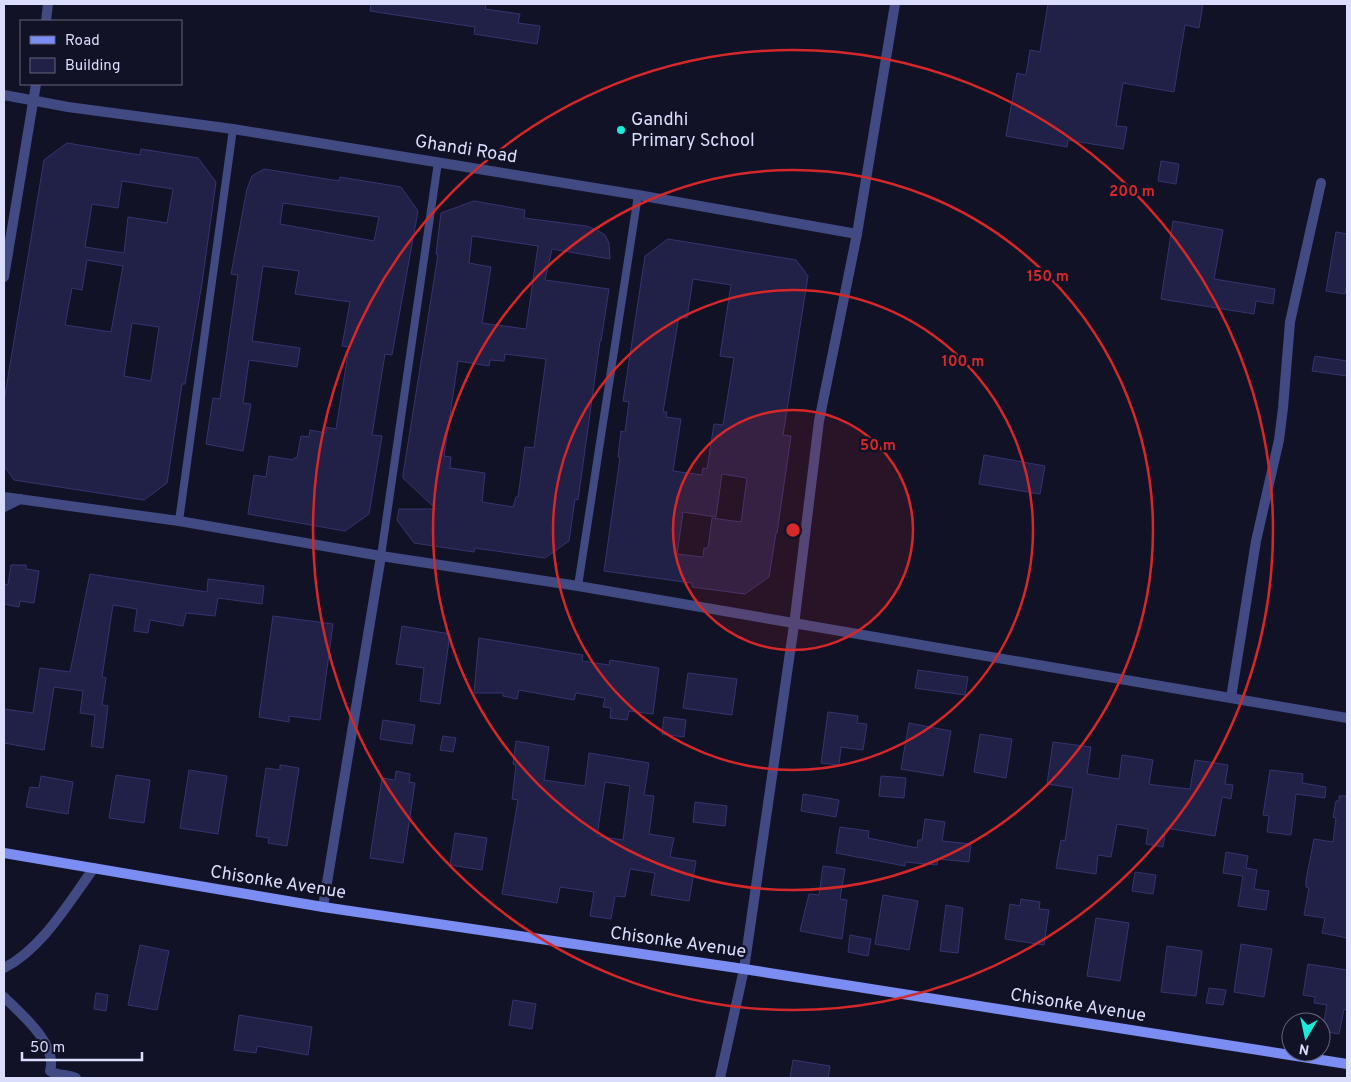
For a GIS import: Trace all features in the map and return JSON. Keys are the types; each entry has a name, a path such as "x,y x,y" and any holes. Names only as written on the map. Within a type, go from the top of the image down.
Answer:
{"street":[{"path":"46,20 48,4"},
{"path":"720,1078 744,969 794,625 819,421 857,234 895,4"},
{"path":"4,277 36,85"},
{"name":"Ghandi Road","path":"4,96 68,107 233,129 438,162 857,234"},
{"path":"1231,698 1256,541 1279,440 1286,384 1290,322 1321,183"},
{"path":"4,496 179,521 381,556 578,586 794,625 1347,718"},
{"path":"4,507 20,499"},
{"path":"323,907 381,556"},
{"name":"Chisonke Avenue","path":"4,853 323,907 744,969 1347,1064"},
{"path":"4,968 14,963 38,942 94,868"},
{"path":"4,997 24,1017 48,1048 53,1064 50,1071 55,1074 76,1078"}],"lane":[{"path":"179,521 233,129"},
{"path":"381,556 438,162"},
{"path":"578,586 638,195"}],"building":[{"path":"371,4 486,4 485,9 520,14 518,23 540,26 537,44 474,34 475,27 370,11"},
{"path":"1048,4 1203,4 1199,28 1185,25 1174,92 1123,83 1116,126 1127,127 1123,149 1068,140 1067,147 1006,136 1017,73 1026,75 1030,50 1040,52"},
{"path":"67,143 140,155 141,149 198,158 216,182 202,283 185,384 182,384 167,483 144,500 14,480 4,466 4,401 44,160","holes":["122,181 173,189 167,223 128,217 124,253 85,247 92,204 118,208","87,260 123,266 111,332 65,325 72,288 82,290","132,323 159,327 151,381 124,376"]},
{"path":"1161,161 1179,164 1176,184 1158,181"},
{"path":"264,169 339,181 340,177 401,187 418,211 392,355 385,354 372,435 382,436 369,514 345,531 248,514 254,475 266,477 269,456 293,460 297,458 301,436 309,437 310,430 326,433 326,427 336,429 349,347 342,346 350,302 295,294 299,271 263,266 252,341 300,348 297,367 249,360 243,403 251,404 243,451 206,444 213,398 220,399 238,275 231,274 247,189 252,176","holes":["283,203 379,217 374,241 280,224"]},
{"path":"474,201 525,210 524,218 586,226 605,235 609,243 610,259 552,249 545,280 609,289 578,500 575,499 569,541 545,558 475,548 474,552 414,543 397,520 399,509 436,509 403,478 403,475 438,255 436,254 441,213","holes":["472,236 538,246 526,329 482,323 491,267 469,263","505,354 546,359 534,448 525,447 518,497 516,497 513,507 482,502 485,473 450,468 451,457 444,456 458,361 489,366 490,360 504,361"]},
{"path":"1173,221 1223,230 1214,279 1275,289 1273,304 1256,301 1254,314 1161,299"},
{"path":"1336,232 1347,234 1347,282 1345,294 1326,291"},
{"path":"668,239 796,260 808,276 783,435 791,436 769,577 745,594 692,587 692,583 604,571 620,458 618,457 621,431 625,432 629,402 623,401 645,256","holes":["693,279 731,285 720,356 734,358 723,425 714,424 707,469 703,468 702,475 673,471 681,419 666,417 667,412 663,412 679,316 687,318","722,474 747,478 741,522 712,518 708,548 704,548 703,557 677,554 683,512 716,517"]},
{"path":"1315,356 1347,361 1347,376 1312,371"},
{"path":"984,455 1045,466 1040,494 979,484"},
{"path":"11,565 26,565 26,569 39,571 34,603 20,601 19,607 4,604 4,584 8,585"},
{"path":"90,574 207,592 208,579 264,586 262,604 218,598 215,616 186,613 183,626 150,620 148,633 134,631 137,609 113,605 102,677 106,678 102,705 108,706 103,748 91,746 95,715 80,713 83,691 54,687 44,750 4,743 4,709 33,713 40,668 70,672"},
{"path":"273,616 333,624 320,720 289,716 289,722 259,717"},
{"path":"402,626 450,634 440,704 420,701 424,668 396,664"},
{"path":"479,638 583,655 582,661 609,665 610,660 659,668 653,714 629,711 627,720 610,718 611,708 603,707 605,698 576,693 574,700 519,690 517,699 503,696 503,693 474,693"},
{"path":"918,670 968,677 965,695 915,688"},
{"path":"688,673 737,679 732,715 683,708"},
{"path":"828,712 858,716 857,723 867,724 863,750 841,747 839,765 821,763"},
{"path":"664,717 686,720 684,737 662,734"},
{"path":"383,720 415,725 412,744 380,739"},
{"path":"909,723 951,731 943,776 901,769"},
{"path":"980,734 1012,739 1006,778 974,772"},
{"path":"443,736 456,738 453,752 440,750"},
{"path":"516,741 549,747 544,780 585,786 589,753 649,763 644,795 654,796 649,834 674,838 670,857 696,861 689,901 651,895 655,873 630,869 625,897 615,896 611,919 590,916 594,892 560,887 557,903 502,894 518,800 512,799 516,765 513,764","holes":["605,782 630,786 623,840 597,836"]},
{"path":"1053,742 1091,747 1087,774 1119,779 1122,755 1153,760 1149,784 1154,785 1190,789 1195,760 1228,765 1225,784 1233,785 1231,799 1222,797 1215,836 1166,828 1163,847 1146,844 1148,829 1117,824 1111,857 1098,855 1096,874 1056,868 1061,840 1065,841 1073,788 1047,784"},
{"path":"280,765 299,768 287,846 268,843 269,838 256,836 266,768 280,770"},
{"path":"189,770 227,776 218,834 180,828"},
{"path":"1270,770 1303,774 1302,783 1326,787 1325,798 1296,794 1291,835 1267,832 1269,816 1263,815"},
{"path":"396,771 410,774 409,782 415,783 403,863 370,858 382,778 395,780"},
{"path":"116,775 150,780 144,823 109,818"},
{"path":"41,776 73,782 68,814 26,807 30,787 39,788"},
{"path":"881,776 906,778 904,798 879,796"},
{"path":"803,794 839,800 836,817 801,811"},
{"path":"1339,796 1347,796 1347,938 1322,933 1325,918 1304,915 1309,888 1306,887 1306,880 1314,839 1333,842 1336,818 1333,817 1336,801 1339,801"},
{"path":"695,802 727,806 725,826 693,822"},
{"path":"925,819 945,822 942,841 971,844 969,862 938,859 937,865 905,862 905,866 836,853 840,827 869,831 868,838 917,848 918,840 922,840"},
{"path":"455,833 487,838 482,870 450,865"},
{"path":"1226,852 1248,856 1246,868 1257,870 1254,889 1269,891 1266,910 1238,906 1243,876 1223,873"},
{"path":"823,866 845,869 840,899 847,900 842,939 800,931 809,894 819,895"},
{"path":"1135,872 1156,875 1153,894 1132,891"},
{"path":"883,895 918,901 909,950 875,944"},
{"path":"1021,899 1040,902 1039,909 1049,910 1044,945 1005,939 1010,904 1020,906"},
{"path":"946,905 963,908 958,953 940,951"},
{"path":"1096,918 1129,923 1120,981 1087,976"},
{"path":"850,935 871,939 868,956 848,952"},
{"path":"1241,944 1272,949 1264,997 1234,992"},
{"path":"140,945 169,951 157,1010 128,1005"},
{"path":"1167,946 1202,951 1196,996 1161,992"},
{"path":"1308,964 1347,970 1347,1010 1344,1009 1339,1034 1331,1033 1331,1012 1326,1012 1327,1005 1314,1003 1315,997 1303,995"},
{"path":"1209,988 1226,990 1223,1005 1206,1003"},
{"path":"96,993 108,995 106,1011 94,1009"},
{"path":"513,1000 536,1004 532,1029 509,1025"},
{"path":"239,1015 312,1027 308,1055 257,1046 256,1053 234,1050"},
{"path":"793,1060 830,1066 828,1078 790,1078"}],"place":[{"name":"Gandhi Primary School","path":"621,130"}]}
